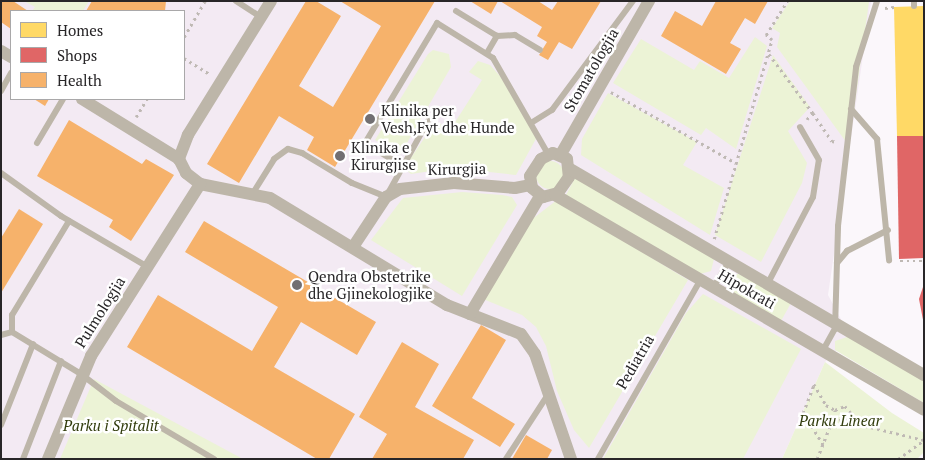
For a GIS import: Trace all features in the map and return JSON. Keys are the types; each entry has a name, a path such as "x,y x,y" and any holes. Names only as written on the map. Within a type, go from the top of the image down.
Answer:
{"street":[{"path":"179,159 188,135 271,1"},
{"name":"Stomatologjia","path":"561,154 649,1"},
{"path":"84,100 179,159 186,173 200,184 253,194 278,202 353,247 370,261 447,306 521,334 535,354 547,396 571,459"},
{"path":"540,196 530,185 538,162 548,154 561,154"},
{"name":"Hipokrati","path":"561,154 570,169 836,322 924,375"},
{"path":"540,196 555,195 566,183 570,169"},
{"name":"Kirurgjia","path":"353,247 386,197 400,189 429,184 485,183 515,188 530,185"},
{"name":"Pulmologjia","path":"48,459 81,374 200,184"},
{"name":"Hipokrati","path":"555,195 924,410"},
{"path":"470,314 540,196"}],"lane":[{"path":"236,1 261,17"},
{"path":"530,123 552,110 633,1"},
{"path":"822,352 836,322 836,262 850,109 856,67 877,1"},
{"path":"456,11 497,36 515,35 540,50"},
{"path":"401,165 365,142 437,23 487,53 497,64 548,154"},
{"path":"487,53 497,36"},
{"path":"1,91 10,75"},
{"path":"36,143 61,100"},
{"path":"850,109 877,139 888,230 889,260"},
{"name":"Kirurgjia","path":"386,197 401,165 428,121"},
{"path":"768,283 813,197 819,160 800,126"},
{"path":"253,194 274,159 288,149 302,153 352,183 386,197"},
{"name":"Pulmologjia","path":"1,173 69,221 148,267"},
{"path":"12,332 12,315 69,221"},
{"path":"836,262 847,251 888,230"},
{"path":"713,288 729,261"},
{"name":"Pediatria","path":"598,459 700,281"},
{"path":"2,336 12,332"},
{"path":"12,332 81,374 116,401 214,459"},
{"path":"1,425 33,344"},
{"path":"23,459 60,362"},
{"path":"506,459 547,396"}],"path":[{"path":"185,35 205,1"},
{"path":"710,250 769,54 772,40 766,35 787,1"},
{"path":"769,54 832,141 847,143"},
{"path":"185,59 221,80"},
{"path":"600,86 736,163"},
{"path":"130,128 146,100"},
{"path":"800,126 813,113"},
{"path":"900,261 924,260"},
{"path":"823,445 803,413 814,384 826,405 835,410"},
{"path":"835,410 845,406 849,410 847,422"},
{"path":"817,459 835,410"},
{"path":"833,418 924,440"},
{"path":"898,459 924,440"}],"shaded area":[{"path":"1,1 871,1 828,295 850,336 825,362 782,459 1,459"}],"green space":[{"path":"24,1 89,1 84,10 33,10 35,7"},
{"path":"790,1 869,2 849,146 777,47 780,33 772,28"},
{"path":"755,37 767,46 736,149 706,128 701,135 613,83 641,39 694,70 700,61 729,78"},
{"path":"433,50 449,54 451,67 400,155 375,140 428,54"},
{"path":"773,55 810,107 788,131 807,163 802,183 761,262 715,235"},
{"path":"478,61 490,65 500,76 537,137 516,175 452,168 411,174 406,170 408,162 436,121 450,130 482,80 469,72"},
{"path":"608,93 697,142 683,165 724,188 710,235 581,155 582,139"},
{"path":"550,161 560,165 564,175 560,185 550,189 540,185 536,175 540,165"},
{"path":"576,176 714,259 711,271 700,274 566,195"},
{"path":"462,192 512,197 517,205 462,296 371,240 403,198"},
{"path":"557,200 688,280 589,448 574,430 557,391 546,346 536,327 522,315 483,299 531,220"},
{"path":"737,274 742,274 791,303 781,321 730,292 729,282"},
{"path":"703,294 801,349 743,459 603,459 686,313"},
{"path":"850,336 924,381 924,403 835,350 835,341"},
{"name":"Parku Linear","path":"825,362 892,413 924,433 924,452 917,459 782,459"},
{"name":"Parku i Spitalit","path":"94,379 243,459 60,459"}],"building: Homes":[{"path":"924,6 924,136 897,136 894,7"}],"building: Shops":[{"path":"897,136 924,136 924,258 899,259"},
{"path":"924,284 924,325 919,299"}],"building: Health":[{"path":"1,1 13,1 26,10 10,10 10,28 1,22"},
{"path":"92,1 166,1 165,10 87,10"},
{"path":"306,1 316,1 341,16 299,86 333,107 381,26 340,1 435,1 335,167 307,150 314,137 279,116 239,183 207,164"},
{"path":"470,1 498,1 491,14"},
{"path":"500,1 538,1 552,10 558,1 601,1 572,49 559,42 548,60 539,55 547,42 537,36 542,27"},
{"path":"716,1 768,1 755,24 745,18 730,43 741,49 726,74 661,36 675,11 702,26"},
{"path":"36,100 48,100 45,106"},
{"path":"69,120 142,164 146,159 174,175 131,241 109,227 113,220 37,176"},
{"path":"19,209 43,224 1,293 1,238"},
{"path":"204,221 376,322 357,355 301,322 274,367 355,414 329,459 317,459 127,347 158,295 252,351 278,307 185,252"},
{"path":"481,325 506,340 472,398 515,424 500,447 432,406"},
{"path":"402,342 439,364 415,407 474,440 463,459 372,459 387,434 359,417"},
{"path":"526,435 552,450 547,459 512,459"}],"place":[{"name":"Klinika per Vesh,Fyt dhe Hunde","path":"370,119"},
{"name":"Klinika e Kirurgjise","path":"340,156"},
{"name":"Qendra Obstetrike dhe Gjinekologjike","path":"297,285"}]}
